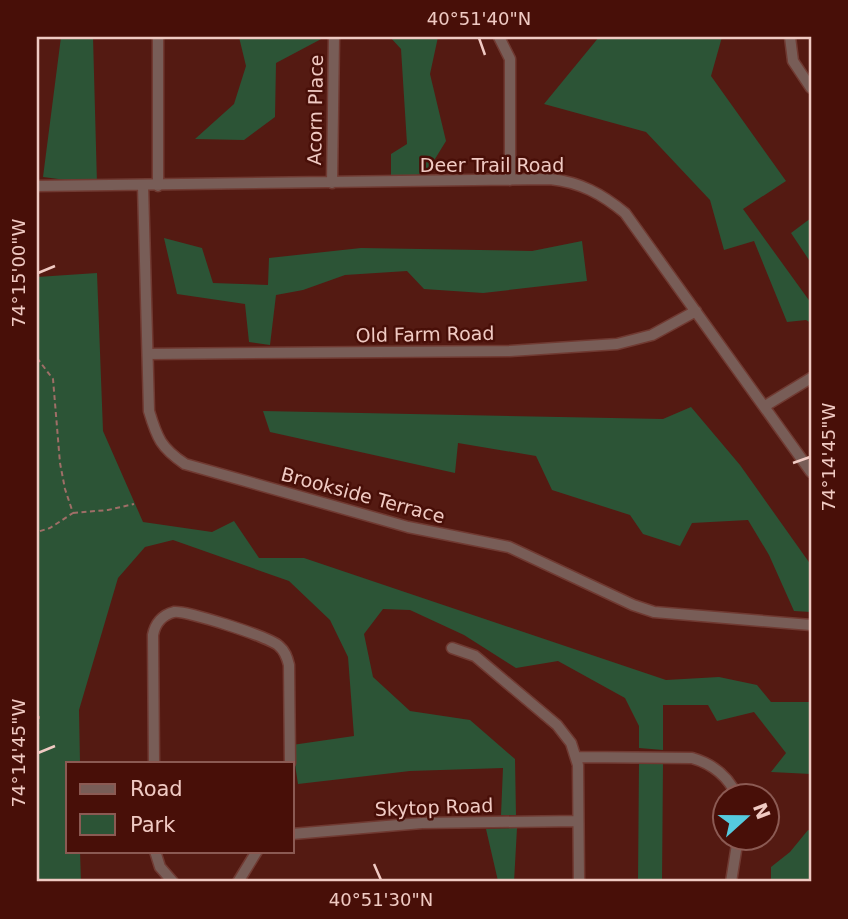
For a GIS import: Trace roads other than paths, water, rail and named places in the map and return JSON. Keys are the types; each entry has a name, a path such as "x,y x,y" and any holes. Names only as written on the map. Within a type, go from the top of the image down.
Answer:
{"street":[{"path":"158,37 158,186"},
{"name":"Acorn Place","path":"332,183 334,37"},
{"path":"499,37 510,59 510,180"},
{"path":"790,37 793,61 811,88"},
{"name":"Deer Trail Road","path":"143,186 561,180 584,187 605,197 625,213 811,472"},
{"path":"37,186 143,186"},
{"name":"Brookside Terrace","path":"143,186 149,411 161,444 171,455 185,464 408,527 509,547 633,605 654,612 811,625"},
{"name":"Old Farm Road","path":"148,354 510,351 617,344 652,335 696,311"},
{"path":"765,406 811,378"},
{"path":"154,762 153,635 156,624 163,617 180,612 268,639 283,650 289,665 290,762"},
{"path":"452,648 475,656 557,725 572,743 576,757 579,882"},
{"path":"576,757 692,758 716,769 730,782"},
{"name":"Skytop Road","path":"294,834 422,823 578,821"},
{"path":"155,852 160,867 173,882"},
{"path":"238,882 256,852"},
{"path":"732,882 736,852"}]}
